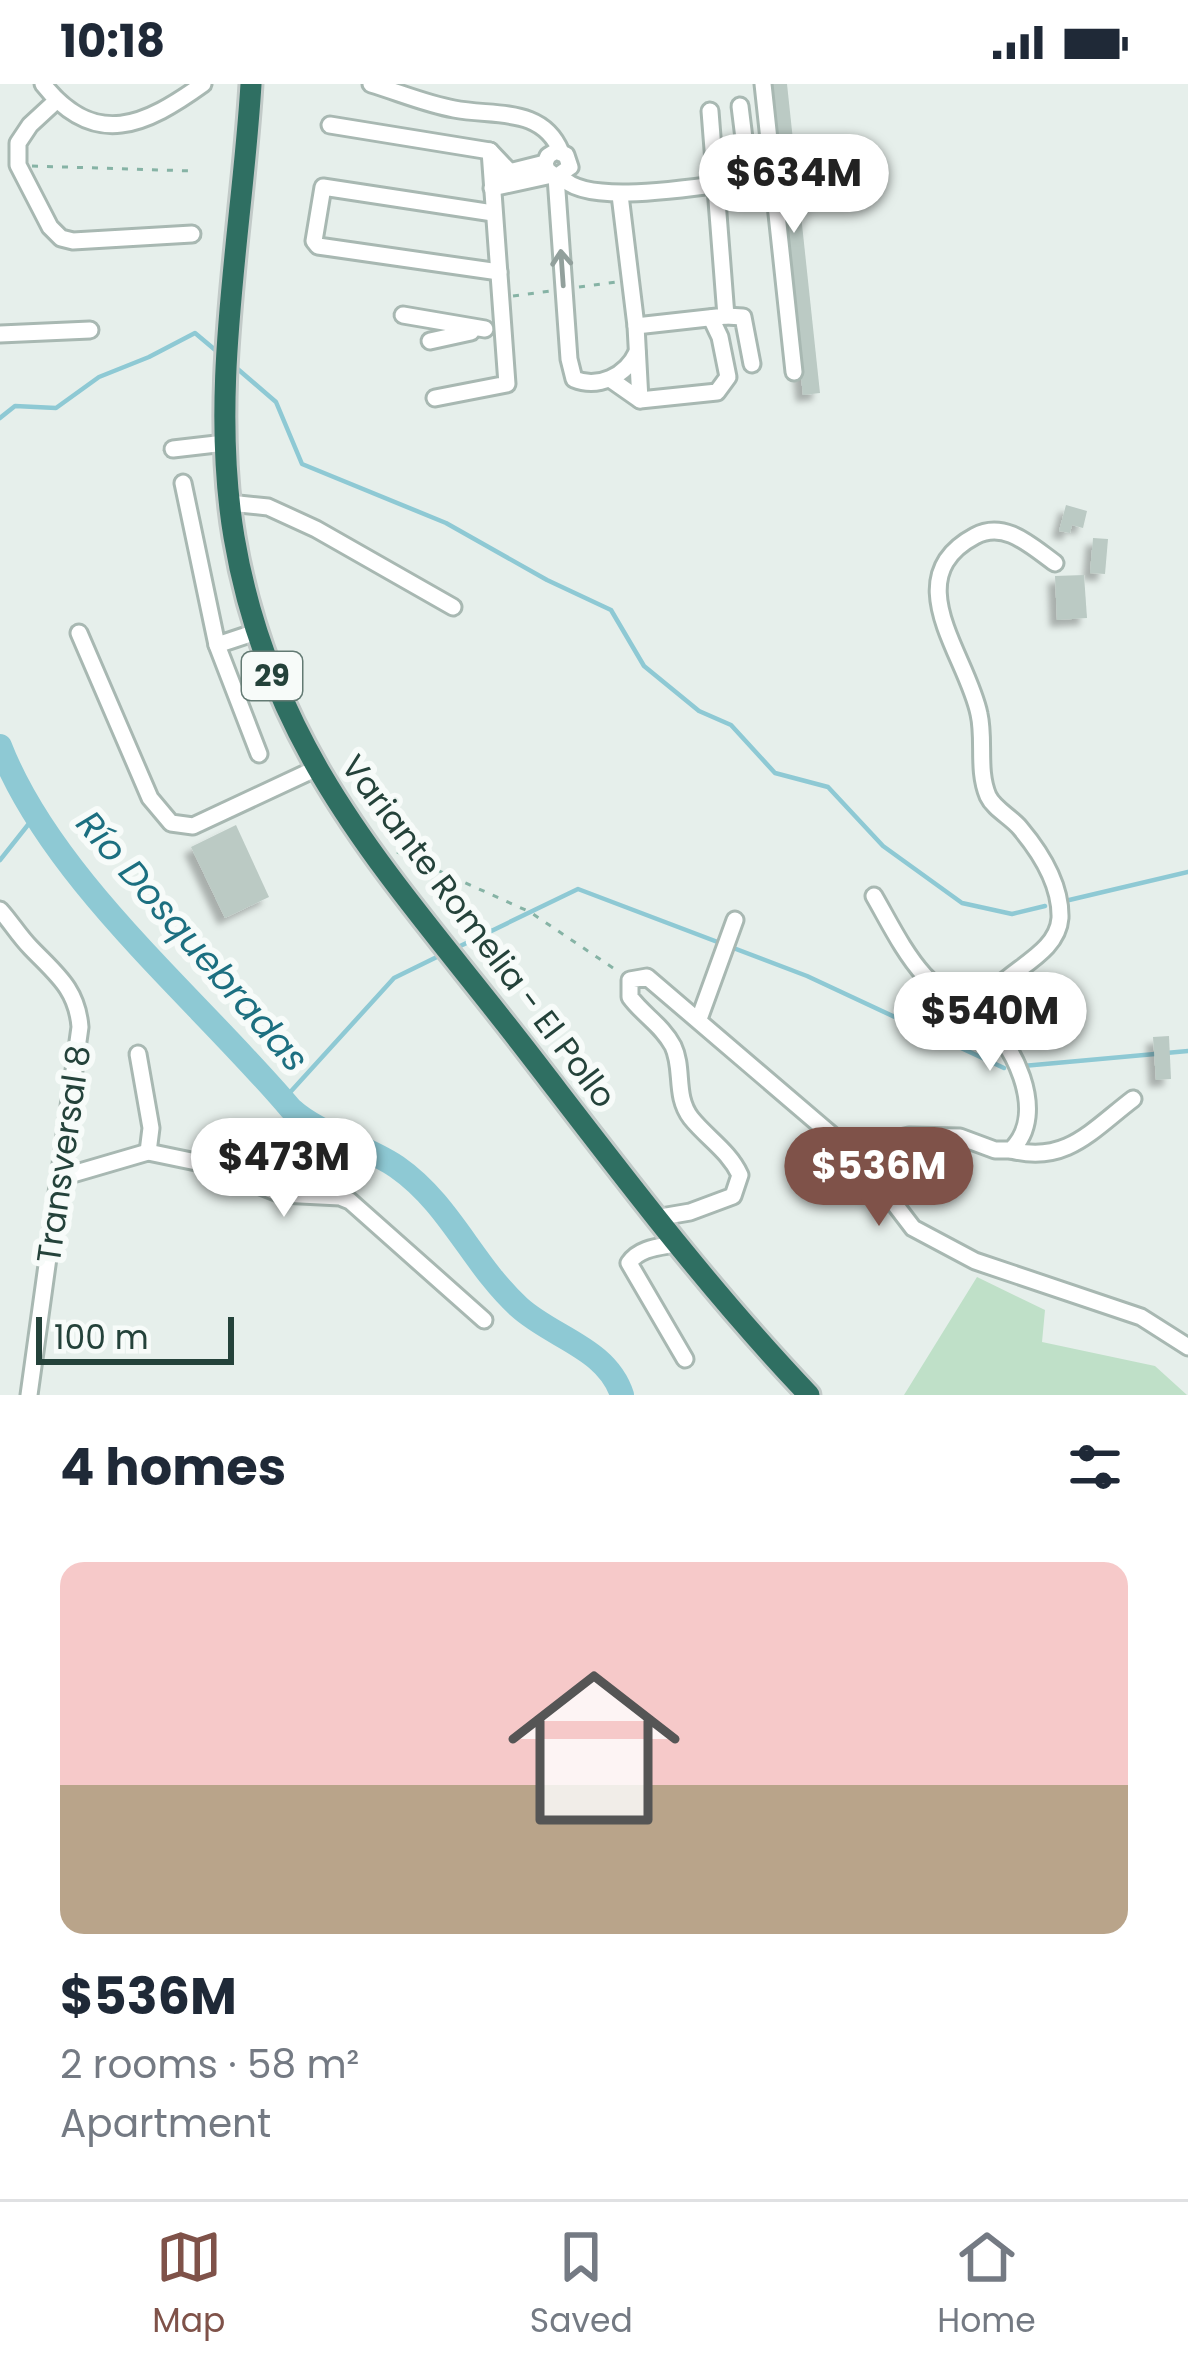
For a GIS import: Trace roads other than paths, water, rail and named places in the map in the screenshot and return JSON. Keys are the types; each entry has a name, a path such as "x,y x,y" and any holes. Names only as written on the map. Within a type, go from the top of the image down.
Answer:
{"highway":[{"name":"Variante Romelia - El Pollo","path":"251,84 226,373 225,443 240,568 256,632 282,702 315,769 376,861 675,1244 809,1395"}],"street":[{"path":"43,84 56,101 87,119 127,124 151,119 203,84"},
{"path":"371,84 452,109 518,116 545,126 556,167 571,371 580,382 610,379 627,368 637,352"},
{"path":"763,84 794,371"},
{"path":"56,101 18,142 18,165 50,227 61,238 192,234"},
{"path":"740,106 749,179"},
{"path":"610,379 640,400 717,392 728,377 718,317 717,182 710,111"},
{"path":"330,125 490,151 509,171"},
{"path":"435,398 507,383 490,151"},
{"path":"492,182 509,171 556,167"},
{"path":"492,182 556,167"},
{"path":"556,167 572,187 620,195 772,178"},
{"path":"493,213 323,187 314,241 318,246 499,272"},
{"path":"620,195 640,400"},
{"path":"403,315 504,329"},
{"path":"636,326 743,317 752,364"},
{"path":"430,340 485,329"},
{"path":"0,334 90,330"},
{"path":"173,449 225,443"},
{"path":"183,483 217,645 260,754"},
{"path":"229,503 268,507 284,514 453,607"},
{"path":"981,1014 988,995 1050,941 1060,922 1057,884 1020,827 989,799 982,772 980,718 940,611 941,566 959,544 984,530 1006,530 1055,562"},
{"path":"217,645 256,632"},
{"path":"79,634 149,798 171,823 193,826 315,769"},
{"path":"874,896 922,974 981,1014 1025,1085 1025,1127 1011,1150"},
{"path":"0,910 27,944"},
{"path":"699,1019 735,920"},
{"path":"0,927 27,944"},
{"name":"Transversal 8","path":"27,944 70,986 79,1006 80,1028 28,1395"},
{"path":"655,1218 690,1212 733,1196 740,1175 691,1117 679,1093 675,1049 655,1020 633,1002 630,980 646,977 861,1160 913,1228 975,1261 1141,1317 1188,1347"},
{"path":"138,1054 151,1128 148,1151"},
{"path":"861,1160 882,1142 909,1136 960,1137 1001,1151 1040,1156 1062,1151 1132,1099"},
{"path":"59,1178 148,1151 201,1163 281,1194 340,1197 484,1319"},
{"path":"675,1244 651,1248 629,1263 685,1359"}],"waterway":[{"path":"0,418 15,406 56,408 99,377 195,333 220,354"},
{"path":"233,365 276,402 302,464 446,523 611,610 644,666 699,711 731,725 775,773 828,787 883,846 962,903 1012,914 1045,906"},
{"name":"Río Dosquebradas","path":"0,746 24,796 90,891 291,1109 315,1126 384,1159 416,1182 502,1290 533,1318 592,1355 615,1379 622,1395"},
{"path":"0,860 35,816"},
{"path":"1065,901 1188,872"},
{"path":"454,949 578,889 807,976 1004,1068"},
{"path":"284,1099 394,978 443,954"},
{"path":"1023,1066 1188,1051"}]}
